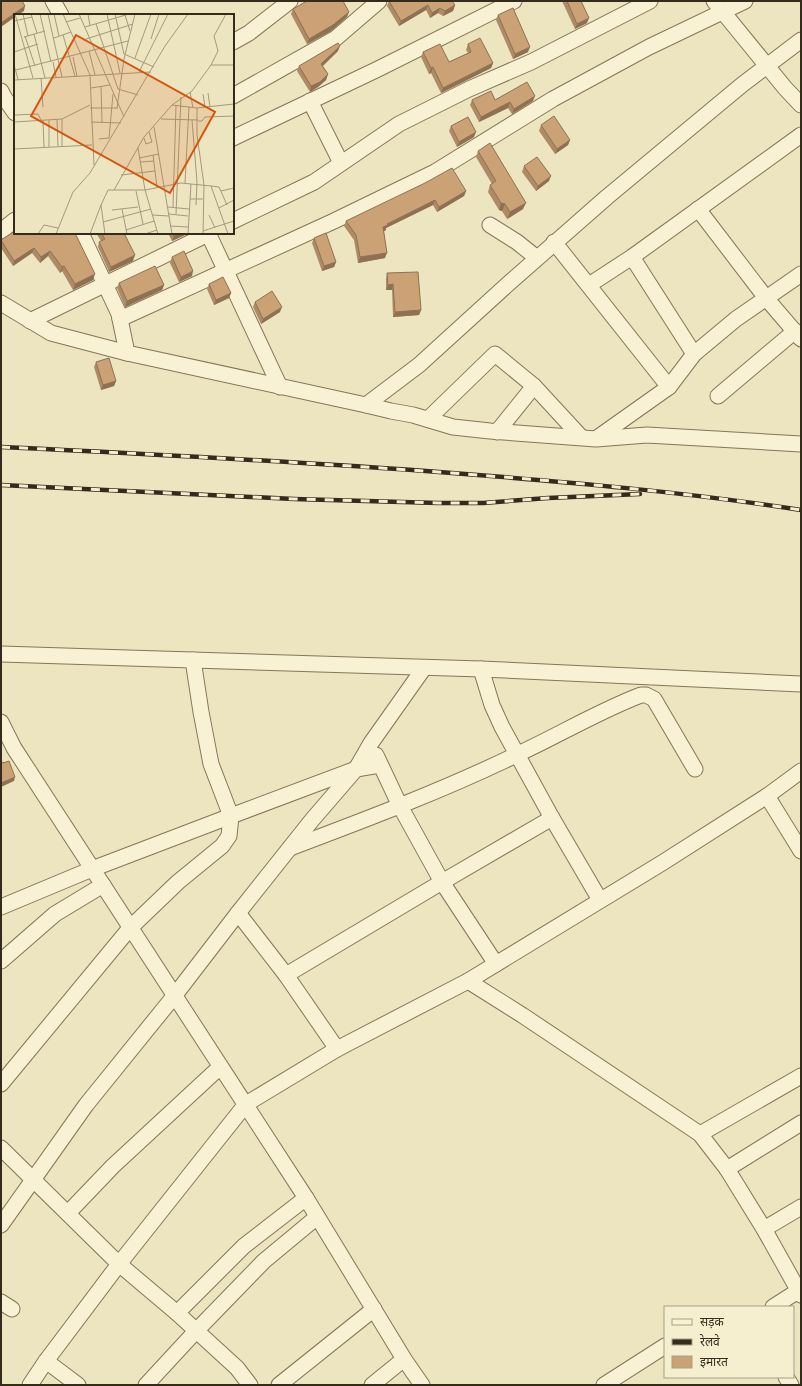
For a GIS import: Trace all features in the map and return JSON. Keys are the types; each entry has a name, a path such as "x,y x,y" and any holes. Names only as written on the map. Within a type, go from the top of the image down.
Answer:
{"street":[{"path":"52,1 60,14"},
{"path":"234,41 249,33 290,1"},
{"path":"234,95 336,38 379,1"},
{"path":"234,138 376,70 514,1"},
{"path":"234,222 314,182 399,124 469,89 531,62 650,1"},
{"path":"120,319 226,271 435,172 553,99 719,7 745,1"},
{"path":"719,7 801,105"},
{"path":"366,405 419,365 554,242 613,192 801,40"},
{"path":"2,96 14,112"},
{"path":"310,102 341,163"},
{"path":"588,285 632,257 801,135"},
{"path":"698,209 766,298 798,335 718,396"},
{"path":"1,231 14,221"},
{"path":"490,225 517,242 537,258"},
{"path":"81,234 119,314 127,353"},
{"path":"30,321 207,234"},
{"path":"209,234 280,386"},
{"path":"554,242 668,387"},
{"path":"632,257 694,354"},
{"path":"589,438 668,387 694,354 736,319 801,274"},
{"path":"1,304 51,334 127,353 428,419 453,427 497,432 589,438 647,435 801,444"},
{"path":"428,419 495,354 534,386 589,438"},
{"path":"497,432 534,386"},
{"path":"1,654 481,669 801,684"},
{"path":"1,1084 130,928 178,882 222,846 229,836 231,816 211,764 193,660"},
{"path":"1,1225 86,1105 289,849 356,769 371,743 424,668"},
{"path":"481,669 492,705 502,727 552,818 600,900"},
{"path":"289,849 400,806 518,755 634,698 646,694 654,699 695,769"},
{"path":"1,722 7,748 103,885 220,1067 246,1104 306,1198 404,1359 422,1385"},
{"path":"371,743 400,806 442,882 496,964"},
{"path":"1,907 92,869 356,769 380,765"},
{"path":"30,1385 46,1361 119,1264 246,1104 337,1049 468,981 662,863 767,796 801,771"},
{"path":"767,796 801,851"},
{"path":"286,975 552,818"},
{"path":"1,961 56,914 103,885"},
{"path":"238,913 286,975 337,1049"},
{"path":"468,981 522,1015 700,1134 727,1170 764,1228 796,1273 800,1293 775,1306"},
{"path":"68,1213 113,1166 220,1067"},
{"path":"700,1134 801,1076"},
{"path":"727,1170 801,1123"},
{"path":"1,1148 119,1264 177,1313 236,1368 250,1385"},
{"path":"177,1313 244,1246 306,1198"},
{"path":"764,1228 801,1207"},
{"path":"146,1385 264,1261 317,1218"},
{"path":"279,1385 374,1309"},
{"path":"604,1385 664,1347"},
{"path":"372,1385 404,1359"},
{"path":"46,1361 78,1385"}],"building":[{"path":"1,1 22,1 25,6 1,23"},
{"path":"307,1 343,1 349,12 333,25 309,39 293,9"},
{"path":"389,1 452,1 455,5 445,11 440,8 432,13 428,5 401,21"},
{"path":"567,1 581,1 589,18 577,24"},
{"path":"513,8 530,47 515,54 498,15"},
{"path":"480,38 493,63 443,88 433,67 431,68 423,52 440,44 449,62 471,52 468,44"},
{"path":"338,43 340,46 321,64 328,74 320,82 311,86 299,66"},
{"path":"527,82 535,96 514,109 510,102 481,117 472,100 491,91 495,100"},
{"path":"554,116 570,140 557,149 541,125"},
{"path":"468,117 476,132 459,142 451,126"},
{"path":"490,143 526,203 510,212 505,204 501,203 490,185 496,181 478,151"},
{"path":"537,157 551,176 538,186 524,166"},
{"path":"452,168 466,191 439,207 435,200 387,224 388,225 383,227 387,253 360,257 356,235 346,221 425,183"},
{"path":"14,232 14,234 75,234 95,274 75,284 64,266 62,267 50,251 41,257 34,248 14,261 1,240"},
{"path":"326,233 336,262 324,266 314,238"},
{"path":"102,234 124,234 135,255 111,267 99,242 105,239"},
{"path":"184,251 193,271 181,277 172,257"},
{"path":"155,266 164,285 127,301 119,283"},
{"path":"418,272 421,310 395,312 393,284 388,285 387,273"},
{"path":"223,277 231,293 216,300 209,284"},
{"path":"272,291 282,307 263,319 255,302"},
{"path":"109,358 116,381 103,385 96,362"},
{"path":"9,761 15,777 1,783 1,763"}],"railway":[{"path":"1,447 171,455 496,476 670,493 801,510"},
{"path":"1,485 294,499 438,503 483,503 548,498 640,494"}]}
